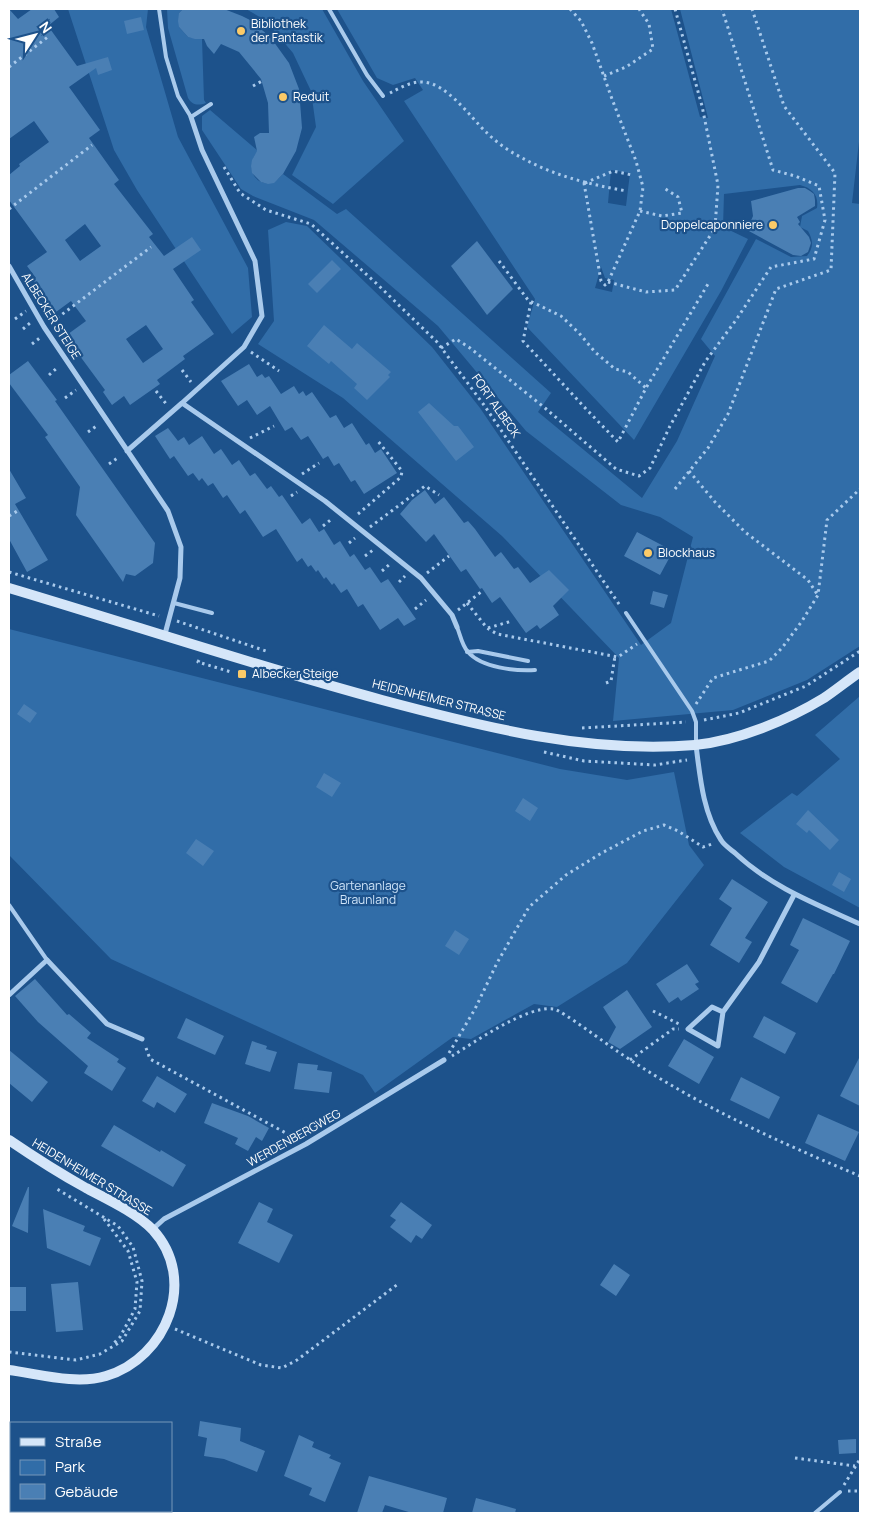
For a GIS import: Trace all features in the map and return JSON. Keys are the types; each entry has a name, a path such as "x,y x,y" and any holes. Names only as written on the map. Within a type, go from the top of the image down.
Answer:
{"main road":[{"name":"HEIDENHEIMER STRASSE","path":"9,588 328,685 455,719 548,738 624,746 696,745 740,736 777,722 823,698 860,672"},
{"name":"HEIDENHEIMER STRASSE","path":"9,1140 64,1176 134,1216 153,1230 167,1253 174,1278 173,1302 165,1325 151,1348 131,1365 105,1376 70,1379 9,1370"}],"street":[{"path":"128,450 244,348 262,316 256,261 202,150 191,117"},
{"name":"ALBECKER STEIGE","path":"9,266 44,328 168,511 181,547 180,578 165,634"},
{"path":"182,403 293,479 350,521 421,578 452,615 457,627"},
{"path":"696,745 702,788 709,815 721,841 745,863 794,895 860,924"},
{"path":"723,1012 712,1007 688,1029 718,1046 723,1012 759,962 794,895"},
{"path":"9,995 47,960 107,1024 142,1039"},
{"name":"WERDENBERGWEG","path":"153,1230 164,1219 306,1144 444,1060"}],"lane":[{"path":"159,9 166,57 178,96 191,117 211,104"},
{"path":"329,9 367,75 383,96"},
{"path":"174,603 212,613"},
{"path":"626,613 692,710 696,722 696,745"},
{"path":"457,627 467,652 483,664 523,671 535,670"},
{"path":"467,652 478,650 528,661"},
{"path":"9,905 47,960"},
{"path":"815,1513 840,1492"}],"path":[{"path":"570,9 581,21 592,43 639,170 643,187 640,211 608,282"},
{"path":"604,76 626,67 653,49 649,24 639,9"},
{"path":"584,183 602,281 605,285 608,282 646,292 675,290 715,228 718,185 702,106 675,9"},
{"path":"441,348 456,339 470,348 545,408 616,469 639,476 650,468 670,426 705,362 771,267 814,259 825,220 819,186 795,176 773,170 722,9"},
{"path":"675,489 708,448 728,414 776,289 831,270 835,173 784,106 752,9"},
{"path":"9,67 48,36"},
{"path":"253,86 262,81"},
{"path":"383,96 409,84 424,82 441,88 456,99 488,134 514,154 548,171 584,183 627,191"},
{"path":"9,209 92,146"},
{"name":"FORT ALBECK","path":"221,164 240,193 266,210 311,224 377,284 441,348 484,405 626,613"},
{"path":"584,183 613,171 632,175"},
{"path":"640,211 662,216 682,213 678,197 664,188"},
{"path":"44,328 151,247"},
{"path":"499,261 530,302 561,316 579,332 595,352 615,369 628,372 646,388"},
{"path":"530,302 523,341 618,442 646,388 708,284"},
{"path":"244,348 280,371"},
{"path":"156,391 172,412"},
{"path":"240,443 274,426"},
{"path":"350,521 401,477 402,471 377,440"},
{"path":"293,479 319,463"},
{"path":"689,471 715,502 745,532 808,580 818,595"},
{"path":"363,532 425,486 439,495"},
{"path":"692,710 713,678 770,661 782,648 818,595 827,520 860,490"},
{"path":"9,516 19,510"},
{"path":"437,565 449,556"},
{"path":"9,572 170,619 269,652"},
{"path":"481,592 468,602 487,628 497,634 618,657 643,639"},
{"path":"487,628 512,621"},
{"path":"579,728 696,722 739,713 806,686 860,651"},
{"path":"606,683 611,681 615,656"},
{"path":"198,662 214,667"},
{"path":"444,1060 475,1009 529,907 566,875 643,831 664,825 678,831 703,847 721,841"},
{"path":"444,1060 514,1020 536,1011 555,1009 630,1060 708,1107 775,1140 860,1176"},
{"path":"653,1012 688,1029"},
{"path":"630,1060 673,1029 688,1029"},
{"path":"142,1039 150,1059 306,1144"},
{"path":"9,1352 76,1360 100,1354 107,1350 122,1341 140,1310 142,1281 134,1247 118,1226 102,1217 128,1251 137,1282 135,1309 120,1337 107,1350"},
{"path":"165,1325 261,1365 282,1368 297,1360 398,1284"},
{"path":"795,1458 855,1466"},
{"path":"840,1492 860,1459"}],"green space":[{"path":"68,9 148,9 146,27 178,137 248,268 252,317 232,334 137,190 114,150"},
{"path":"167,9 183,9 179,13 179,27 188,37 202,39 204,100 206,103 196,104 188,98 168,28"},
{"path":"246,9 322,9 363,81 404,141 333,204 292,175 316,127 311,91 293,53 265,20"},
{"path":"337,9 671,9 700,117 708,118 680,9 860,9 860,133 852,203 860,204 860,646 807,680 733,710 613,721 619,658 502,536 343,398 258,344 274,321 268,230 286,222 307,226 432,347 480,408 641,645 671,623 693,537 660,517 621,505 526,431 438,326 314,220 253,196 241,189 202,130 202,116 210,110 258,151 253,159 252,167 253,174 257,179 269,183 283,174 337,214 346,209 551,393 538,412 642,498 677,441 715,356 701,339 756,239 791,257 807,256 812,247 812,240 808,231 800,227 802,216 817,208 816,196 811,190 800,185 724,194 723,227 748,239 721,291 634,440 527,327 535,299 404,101 423,90 415,78 393,85 377,78","holes":["611,170 630,173 626,206 608,203","601,267 605,278 614,280 612,292 595,288"]},
{"name":"Gartenanlage Braunland","path":"9,629 560,769 627,780 674,772 689,845 704,865 627,963 557,1007 534,1004 471,1039 453,1037 375,1093 363,1075 111,959 9,855"},
{"path":"860,696 860,908 784,867 740,833 792,793 797,796 840,759 815,735"}],"building":[{"path":"9,9 18,19 32,9 54,9 59,17 48,26 77,66 108,57 112,70 98,75 96,68 69,87 100,130 89,138 119,180 114,184 153,234 149,237 164,256 192,237 201,250 173,269 194,300 191,302 214,334 183,356 185,359 157,380 160,384 130,405 124,396 112,405 103,392 105,390 64,337 86,321 71,301 56,312 33,280 36,278 27,266 47,252 9,200 9,175 20,166 19,164 49,142 34,121 9,139","holes":["85,224 101,246 80,261 65,240","146,325 163,349 143,363 126,339"]},
{"name":"Reduit","path":"183,9 224,9 252,21 271,38 289,63 299,89 302,128 296,151 283,174 274,183 261,182 252,173 251,166 257,151 254,137 260,133 269,133 268,103 261,79 239,52 221,44 214,54 204,39 188,37 179,27 179,13"},
{"path":"141,17 144,30 127,34 124,21"},
{"name":"Doppelcaponniere","path":"798,188 805,188 810,191 814,194 815,200 815,206 797,217 800,222 798,224 809,237 811,243 808,252 801,256 793,255 747,230 753,216 751,201"},
{"path":"477,241 513,289 487,315 451,266"},
{"path":"332,260 341,269 317,293 308,284"},
{"path":"324,325 352,349 357,343 391,372 388,375 390,377 367,400 354,388 357,384 331,361 329,364 307,346"},
{"path":"28,361 155,543 153,563 135,576 126,574 123,582 76,515 80,487 45,437 48,435 9,383 9,375"},
{"path":"249,364 257,377 262,374 265,378 269,376 281,394 294,386 299,394 303,391 306,396 312,392 330,418 336,415 344,428 352,423 366,445 369,443 375,453 381,449 397,473 364,494 355,480 351,482 339,463 334,466 328,456 323,459 308,436 301,440 292,427 285,431 270,406 257,415 247,400 238,406 221,381"},
{"path":"429,403 454,426 458,426 474,447 456,461 418,412"},
{"path":"168,428 178,441 184,437 189,445 202,436 214,454 221,449 232,465 239,460 250,476 255,473 267,489 271,486 279,497 282,495 302,524 310,518 319,532 324,529 334,545 340,541 350,557 354,554 365,570 370,567 381,583 388,579 416,619 404,626 398,618 380,630 363,604 358,607 347,589 341,593 334,583 332,585 326,577 324,579 318,570 316,572 311,565 308,567 302,558 297,562 276,529 263,537 245,510 240,514 227,495 223,498 213,483 208,486 202,478 199,481 193,473 188,476 174,456 170,459 155,436"},
{"path":"9,469 26,498 15,504 48,560 27,572 9,539"},
{"path":"425,490 435,504 444,497 464,523 468,521 475,529 495,557 501,552 514,569 518,567 530,583 549,570 569,590 553,606 559,615 540,629 537,625 526,633 500,597 492,603 466,569 461,572 434,534 426,542 400,514 412,500"},
{"name":"Blockhaus","path":"637,532 673,551 660,575 624,556"},
{"path":"653,591 668,595 664,608 650,604"},
{"path":"24,704 37,713 30,723 17,714"},
{"path":"324,773 341,783 332,797 316,787"},
{"path":"523,798 538,808 530,821 515,811"},
{"path":"808,810 839,840 830,850 809,830 807,833 796,824"},
{"path":"196,839 214,851 203,866 186,853"},
{"path":"839,872 851,879 844,892 832,885"},
{"path":"732,879 768,902 745,938 752,942 739,963 710,945 732,908 719,899"},
{"path":"803,918 850,941 817,1003 781,983 799,950 790,945"},
{"path":"455,930 469,939 459,955 445,946"},
{"path":"687,964 699,982 695,984 699,989 681,1001 678,997 669,1003 656,984"},
{"path":"35,979 67,1015 69,1014 91,1033 87,1038 119,1059 117,1062 126,1068 112,1091 84,1073 88,1066 38,1022 15,996"},
{"path":"627,990 652,1027 620,1049 608,1042 616,1027 603,1007"},
{"path":"764,1016 796,1033 785,1054 753,1037"},
{"path":"186,1018 224,1036 215,1055 177,1038"},
{"path":"684,1039 714,1057 699,1084 668,1066"},
{"path":"252,1041 267,1046 266,1049 277,1052 270,1072 245,1064"},
{"path":"9,1050 48,1082 32,1102 9,1083"},
{"path":"860,1056 860,1106 840,1096"},
{"path":"298,1063 318,1065 317,1070 332,1072 329,1093 294,1089"},
{"path":"157,1076 187,1094 175,1113 157,1102 154,1108 142,1101"},
{"path":"741,1077 780,1097 769,1119 730,1100"},
{"path":"212,1103 248,1116 269,1128 262,1141 256,1137 248,1151 235,1144 238,1138 204,1123"},
{"path":"818,1114 859,1132 845,1161 805,1143"},
{"path":"114,1125 186,1165 173,1187 101,1146"},
{"path":"29,1187 28,1233 12,1226"},
{"path":"259,1202 273,1209 267,1222 293,1235 279,1263 238,1243"},
{"path":"401,1202 432,1225 422,1239 416,1235 411,1243 390,1227 396,1220 390,1216"},
{"path":"43,1209 85,1226 83,1231 101,1238 90,1266 47,1248"},
{"path":"614,1264 630,1275 616,1296 600,1285"},
{"path":"78,1282 83,1330 56,1332 51,1284"},
{"path":"9,1287 26,1287 26,1311 9,1311"},
{"path":"200,1421 241,1428 240,1441 265,1451 257,1472 224,1459 204,1456 207,1438 198,1436"},
{"path":"299,1435 314,1442 312,1447 331,1455 329,1458 341,1463 325,1502 309,1495 312,1488 284,1476"},
{"path":"856,1439 856,1453 839,1454 838,1440"},
{"path":"369,1476 447,1498 443,1513 412,1513 385,1505 382,1513 357,1513"},
{"path":"476,1498 516,1509 515,1513 472,1513"}],"place":[{"name":"Bibliothek der Fantastik","path":"241,31"},
{"name":"Reduit","path":"283,97"},
{"name":"Doppelcaponniere","path":"773,225"},
{"name":"Blockhaus","path":"648,553"},
{"name":"Albecker Steige","path":"242,674"}]}
